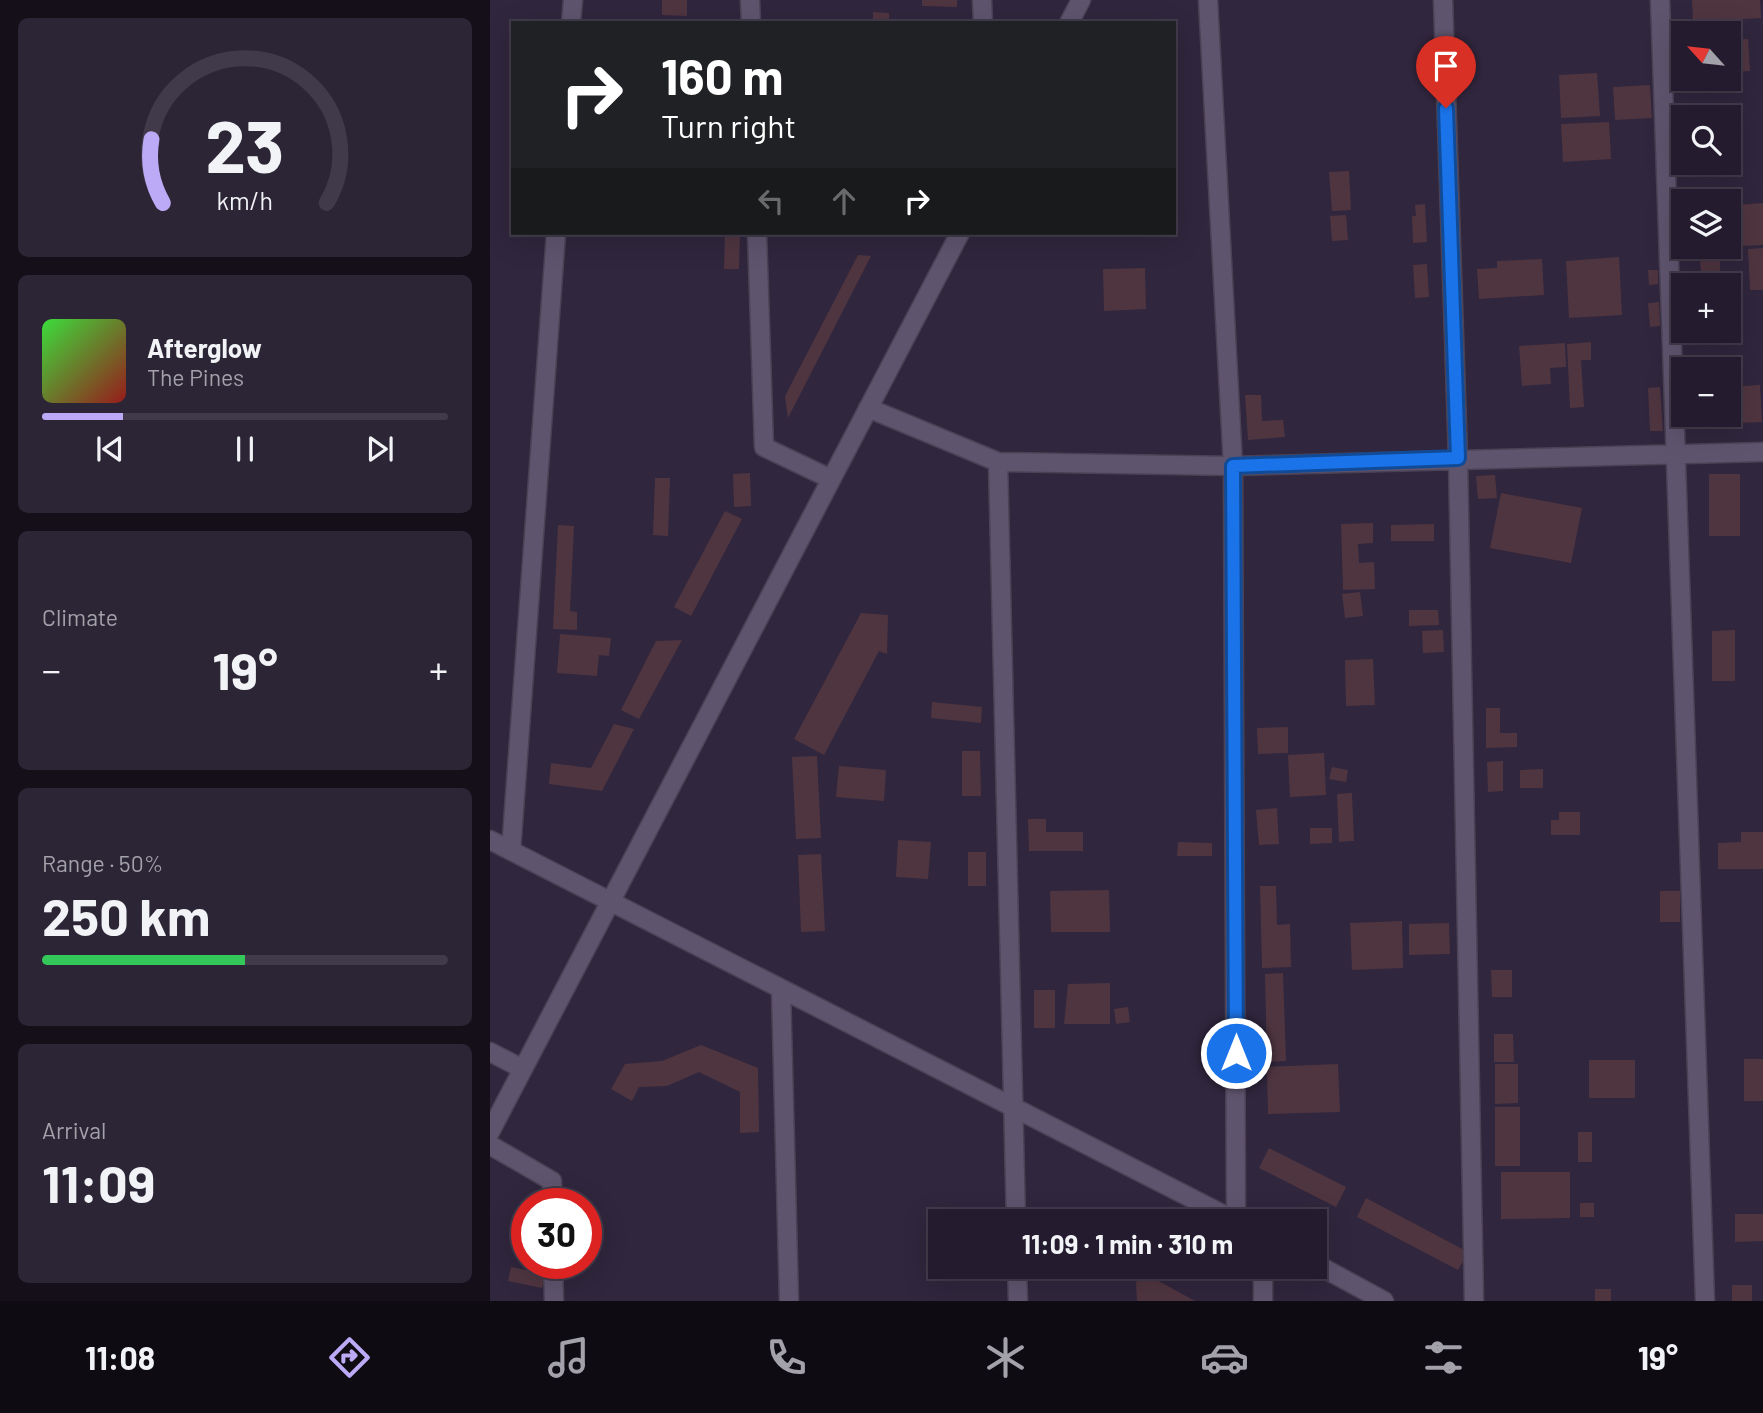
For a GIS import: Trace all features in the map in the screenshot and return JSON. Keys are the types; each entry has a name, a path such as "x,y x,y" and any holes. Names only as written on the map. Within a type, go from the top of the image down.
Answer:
{"street":[{"path":"571,21 573,0"},
{"path":"750,0 751,21"},
{"path":"982,0 983,21"},
{"path":"1070,21 1081,0"},
{"path":"1208,0 1233,466 1237,1209"},
{"path":"1443,0 1458,458 1474,1301"},
{"path":"1660,0 1705,1301"},
{"path":"511,851 556,235"},
{"path":"757,235 764,446 831,479"},
{"path":"490,1132 959,235"},
{"path":"868,408 998,463 1233,466 1763,452"},
{"path":"998,463 1016,1209"},
{"path":"490,840 1213,1209"},
{"path":"781,989 789,1301"},
{"path":"490,1052 523,1069"},
{"path":"490,1145 552,1181 552,1188"},
{"path":"1327,1270 1384,1301"},
{"path":"553,1279 554,1301"},
{"path":"1017,1279 1018,1301"},
{"path":"1262,1301 1263,1279"}],"building":[{"path":"662,0 687,0 687,16 662,15"},
{"path":"922,0 957,0 957,7 922,6"},
{"path":"1692,0 1760,0 1761,18 1693,21"},
{"path":"873,12 889,13 889,21 873,21"},
{"path":"1741,39 1748,39 1750,71 1741,71"},
{"path":"1597,73 1600,116 1561,118 1559,75"},
{"path":"1650,85 1652,118 1615,120 1613,87"},
{"path":"1609,122 1611,159 1563,162 1561,124"},
{"path":"1349,171 1351,210 1332,211 1329,172"},
{"path":"1763,203 1763,245 1741,246 1741,205"},
{"path":"1425,204 1427,242 1413,243 1412,216 1416,216 1415,205"},
{"path":"1346,215 1348,240 1332,241 1330,216"},
{"path":"725,235 740,235 739,269 724,269"},
{"path":"1763,248 1763,290 1750,290 1748,249"},
{"path":"858,255 871,256 788,418 785,396"},
{"path":"1619,257 1622,315 1569,318 1566,261"},
{"path":"1542,259 1544,295 1479,299 1477,269 1497,268 1497,261"},
{"path":"1700,259 1720,259 1720,273 1701,273"},
{"path":"1427,264 1429,297 1415,298 1413,265"},
{"path":"1145,268 1146,309 1104,311 1103,269"},
{"path":"1648,270 1658,270 1658,284 1649,285"},
{"path":"1659,302 1660,326 1650,327 1648,303"},
{"path":"1591,342 1591,360 1581,360 1584,407 1570,408 1567,344"},
{"path":"1565,343 1566,367 1550,368 1551,384 1522,386 1519,346"},
{"path":"1760,385 1762,422 1741,423 1741,386"},
{"path":"1660,387 1663,431 1650,431 1648,388"},
{"path":"1245,395 1261,395 1262,421 1283,420 1285,437 1248,440"},
{"path":"750,473 751,506 734,507 733,474"},
{"path":"1709,474 1740,474 1740,536 1709,536"},
{"path":"1495,475 1497,498 1478,499 1476,476"},
{"path":"655,478 670,478 668,536 653,535"},
{"path":"1501,493 1582,508 1571,563 1490,548"},
{"path":"725,511 742,519 691,616 674,607"},
{"path":"1373,523 1373,543 1358,544 1359,563 1374,562 1375,589 1343,590 1341,524"},
{"path":"1434,524 1434,541 1391,541 1391,525"},
{"path":"558,525 574,526 570,611 577,612 577,630 553,629"},
{"path":"1360,592 1363,616 1345,618 1342,594"},
{"path":"1409,610 1438,610 1439,625 1409,626"},
{"path":"861,613 888,615 887,654 879,651 824,755 794,739"},
{"path":"1443,630 1444,652 1423,653 1422,631"},
{"path":"1735,630 1735,681 1712,681 1712,631"},
{"path":"560,634 611,638 609,656 599,655 597,676 557,673"},
{"path":"682,640 639,719 621,710 656,641"},
{"path":"1373,659 1375,705 1346,706 1345,660"},
{"path":"932,702 982,707 981,723 931,718"},
{"path":"1486,708 1500,708 1500,733 1517,733 1517,747 1486,748"},
{"path":"614,724 634,729 602,791 549,784 551,763 591,768"},
{"path":"1288,727 1288,753 1258,754 1257,728"},
{"path":"962,751 980,751 981,796 962,796"},
{"path":"1324,753 1326,795 1290,797 1288,755"},
{"path":"817,756 821,838 796,839 792,757"},
{"path":"1503,761 1503,791 1488,792 1487,762"},
{"path":"839,766 886,770 884,801 836,797"},
{"path":"1332,767 1348,770 1346,782 1329,779"},
{"path":"1543,769 1543,788 1520,788 1520,770"},
{"path":"1352,793 1354,841 1339,842 1337,794"},
{"path":"1277,808 1279,844 1259,845 1256,810"},
{"path":"1559,812 1580,812 1580,835 1551,835 1551,820 1559,820"},
{"path":"1028,819 1046,819 1046,832 1083,832 1083,851 1029,851"},
{"path":"1310,828 1332,828 1332,843 1310,844"},
{"path":"1741,832 1763,832 1763,869 1718,869 1718,843 1741,842"},
{"path":"898,840 931,842 928,879 896,877"},
{"path":"1178,842 1212,843 1212,856 1177,856"},
{"path":"968,852 986,852 986,886 968,886"},
{"path":"821,854 825,931 801,932 798,855"},
{"path":"1260,886 1276,886 1277,925 1290,924 1291,967 1262,968"},
{"path":"1109,890 1110,932 1051,932 1050,891"},
{"path":"1660,891 1680,891 1680,922 1660,922"},
{"path":"1402,921 1403,968 1352,970 1350,923"},
{"path":"1449,923 1450,954 1409,955 1409,924"},
{"path":"1491,970 1512,970 1512,997 1492,997"},
{"path":"1283,973 1286,1061 1267,1062 1265,974"},
{"path":"1110,983 1110,1024 1064,1024 1068,984"},
{"path":"1034,990 1055,990 1055,1028 1034,1028"},
{"path":"1128,1007 1130,1022 1116,1024 1114,1009"},
{"path":"1494,1034 1513,1034 1514,1062 1494,1062"},
{"path":"701,1045 758,1068 759,1132 740,1133 740,1092 699,1072 667,1086 639,1087 632,1101 611,1089 625,1064 662,1061"},
{"path":"1744,1059 1763,1059 1763,1101 1744,1101"},
{"path":"1589,1060 1635,1060 1635,1098 1589,1098"},
{"path":"1338,1064 1340,1112 1268,1114 1267,1067"},
{"path":"1495,1064 1518,1064 1518,1103 1495,1104"},
{"path":"1495,1107 1520,1107 1520,1166 1495,1166"},
{"path":"1578,1132 1592,1132 1592,1162 1578,1162"},
{"path":"1269,1148 1346,1187 1336,1207 1259,1168"},
{"path":"1501,1172 1570,1172 1570,1218 1501,1219"},
{"path":"1366,1198 1468,1252 1458,1270 1357,1217"},
{"path":"1580,1203 1594,1203 1594,1217 1580,1217"},
{"path":"1735,1214 1763,1214 1763,1241 1735,1242"},
{"path":"511,1267 511,1279 544,1279 542,1288 508,1281"},
{"path":"1138,1279 1155,1279 1195,1301 1137,1301"},
{"path":"1732,1285 1752,1285 1752,1301 1732,1301"},
{"path":"1595,1289 1611,1289 1611,1301 1595,1301"}],"route":[{"path":"1236,1053 1233,466 1458,458 1446,108"}]}
